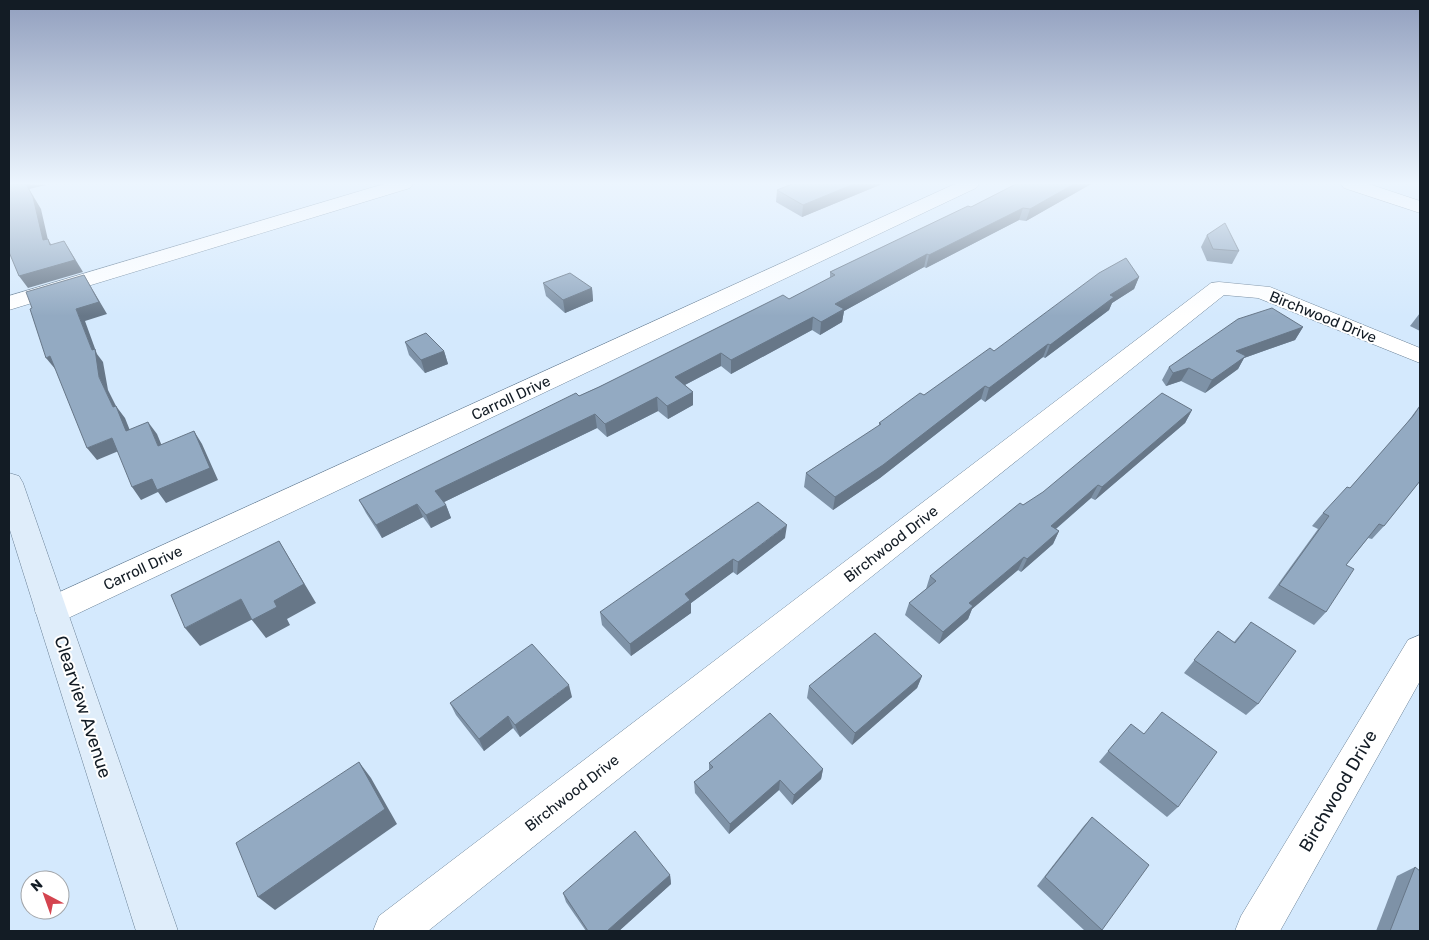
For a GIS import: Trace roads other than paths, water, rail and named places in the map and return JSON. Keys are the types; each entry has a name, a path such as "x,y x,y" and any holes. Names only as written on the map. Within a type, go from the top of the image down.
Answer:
{"street":[{"path":"9,303 258,228"},
{"name":"Carroll Drive","path":"51,611 874,228"},
{"name":"Birchwood Drive","path":"394,931 1219,288 1262,292 1420,356"},
{"name":"Clearview Avenue","path":"9,484 157,931"},
{"name":"Birchwood Drive","path":"1256,931 1420,650"}]}
